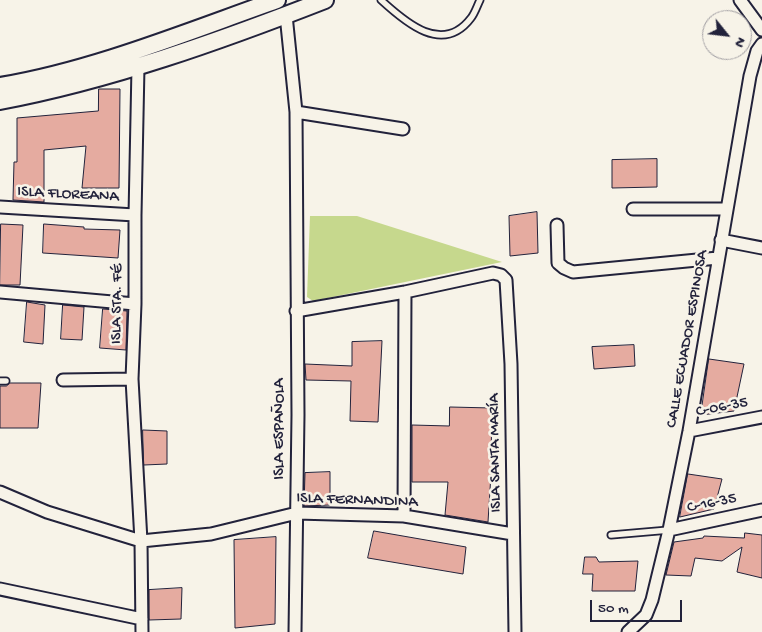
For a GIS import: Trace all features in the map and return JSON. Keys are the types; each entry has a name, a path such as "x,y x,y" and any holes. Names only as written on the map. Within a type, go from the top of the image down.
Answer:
{"main road":[{"path":"0,86 36,79 134,50 277,0"},
{"path":"0,101 48,92 138,67 325,0"}],"street":[{"path":"740,0 762,30"},
{"name":"ISLA ESPAÑOLA","path":"286,15 296,112 298,415 295,632"},
{"name":"CALLE ECUADOR ESPINOSA","path":"628,632 646,615 652,600 669,530 689,431 750,76 757,51 762,44"},
{"name":"ISLA STA. FÉ","path":"134,50 138,67 135,304 132,379 141,541 142,632"},
{"path":"296,112 403,129"},
{"name":"ISLA FLOREANA","path":"0,207 135,215"},
{"path":"633,209 727,209"},
{"path":"557,225 558,263 573,272 718,258"},
{"path":"721,240 762,248"},
{"name":"ISLA SANTA MARÍA","path":"405,292 493,273 501,275 506,280 511,364 515,632"},
{"path":"0,292 135,304"},
{"path":"296,312 405,292 404,516"},
{"path":"63,380 132,379"},
{"name":"C-06-35","path":"689,431 762,417"},
{"name":"ISLA FERNANDINA","path":"0,492 47,512 141,541 211,534 297,513 404,516 513,534"},
{"name":"C-16-35","path":"669,530 762,510"},
{"path":"0,588 142,620"}],"lane":[{"path":"382,0 398,15 422,31 444,36 460,29 472,17 480,0"},
{"path":"610,535 669,530"}],"green space":[{"path":"310,216 357,216 502,262 313,301 307,297"}],"building":[{"path":"99,89 120,89 119,188 82,188 86,146 44,150 44,202 13,200 14,162 17,162 17,118 98,111"},
{"path":"657,159 657,187 612,188 612,160"},
{"path":"537,212 538,253 510,256 509,216"},
{"path":"1,224 23,225 20,285 0,285"},
{"path":"44,224 84,227 84,229 120,230 118,258 43,253"},
{"path":"27,302 45,305 43,344 24,342"},
{"path":"63,305 84,307 82,340 61,339"},
{"path":"103,309 127,311 126,350 100,348"},
{"path":"382,341 378,422 350,421 351,381 306,380 305,364 352,366 352,342"},
{"path":"634,345 635,366 594,369 592,347"},
{"path":"709,359 744,364 734,411 701,415"},
{"path":"10,383 41,383 38,428 0,428 0,386 6,386"},
{"path":"450,407 492,408 492,458 488,522 445,515 448,482 412,482 412,425 449,426"},
{"path":"143,430 167,431 167,464 144,465"},
{"path":"330,472 330,505 304,506 305,473"},
{"path":"688,474 722,479 714,509 680,517"},
{"path":"374,531 466,547 463,574 368,558"},
{"path":"745,533 762,535 762,578 737,572 742,547 722,561 695,558 691,576 666,575 674,542 703,538 704,536 744,538"},
{"path":"276,537 275,624 235,628 234,540"},
{"path":"585,557 596,557 599,562 638,561 635,591 592,591 593,574 583,574"},
{"path":"182,588 181,619 149,620 149,590"}]}
